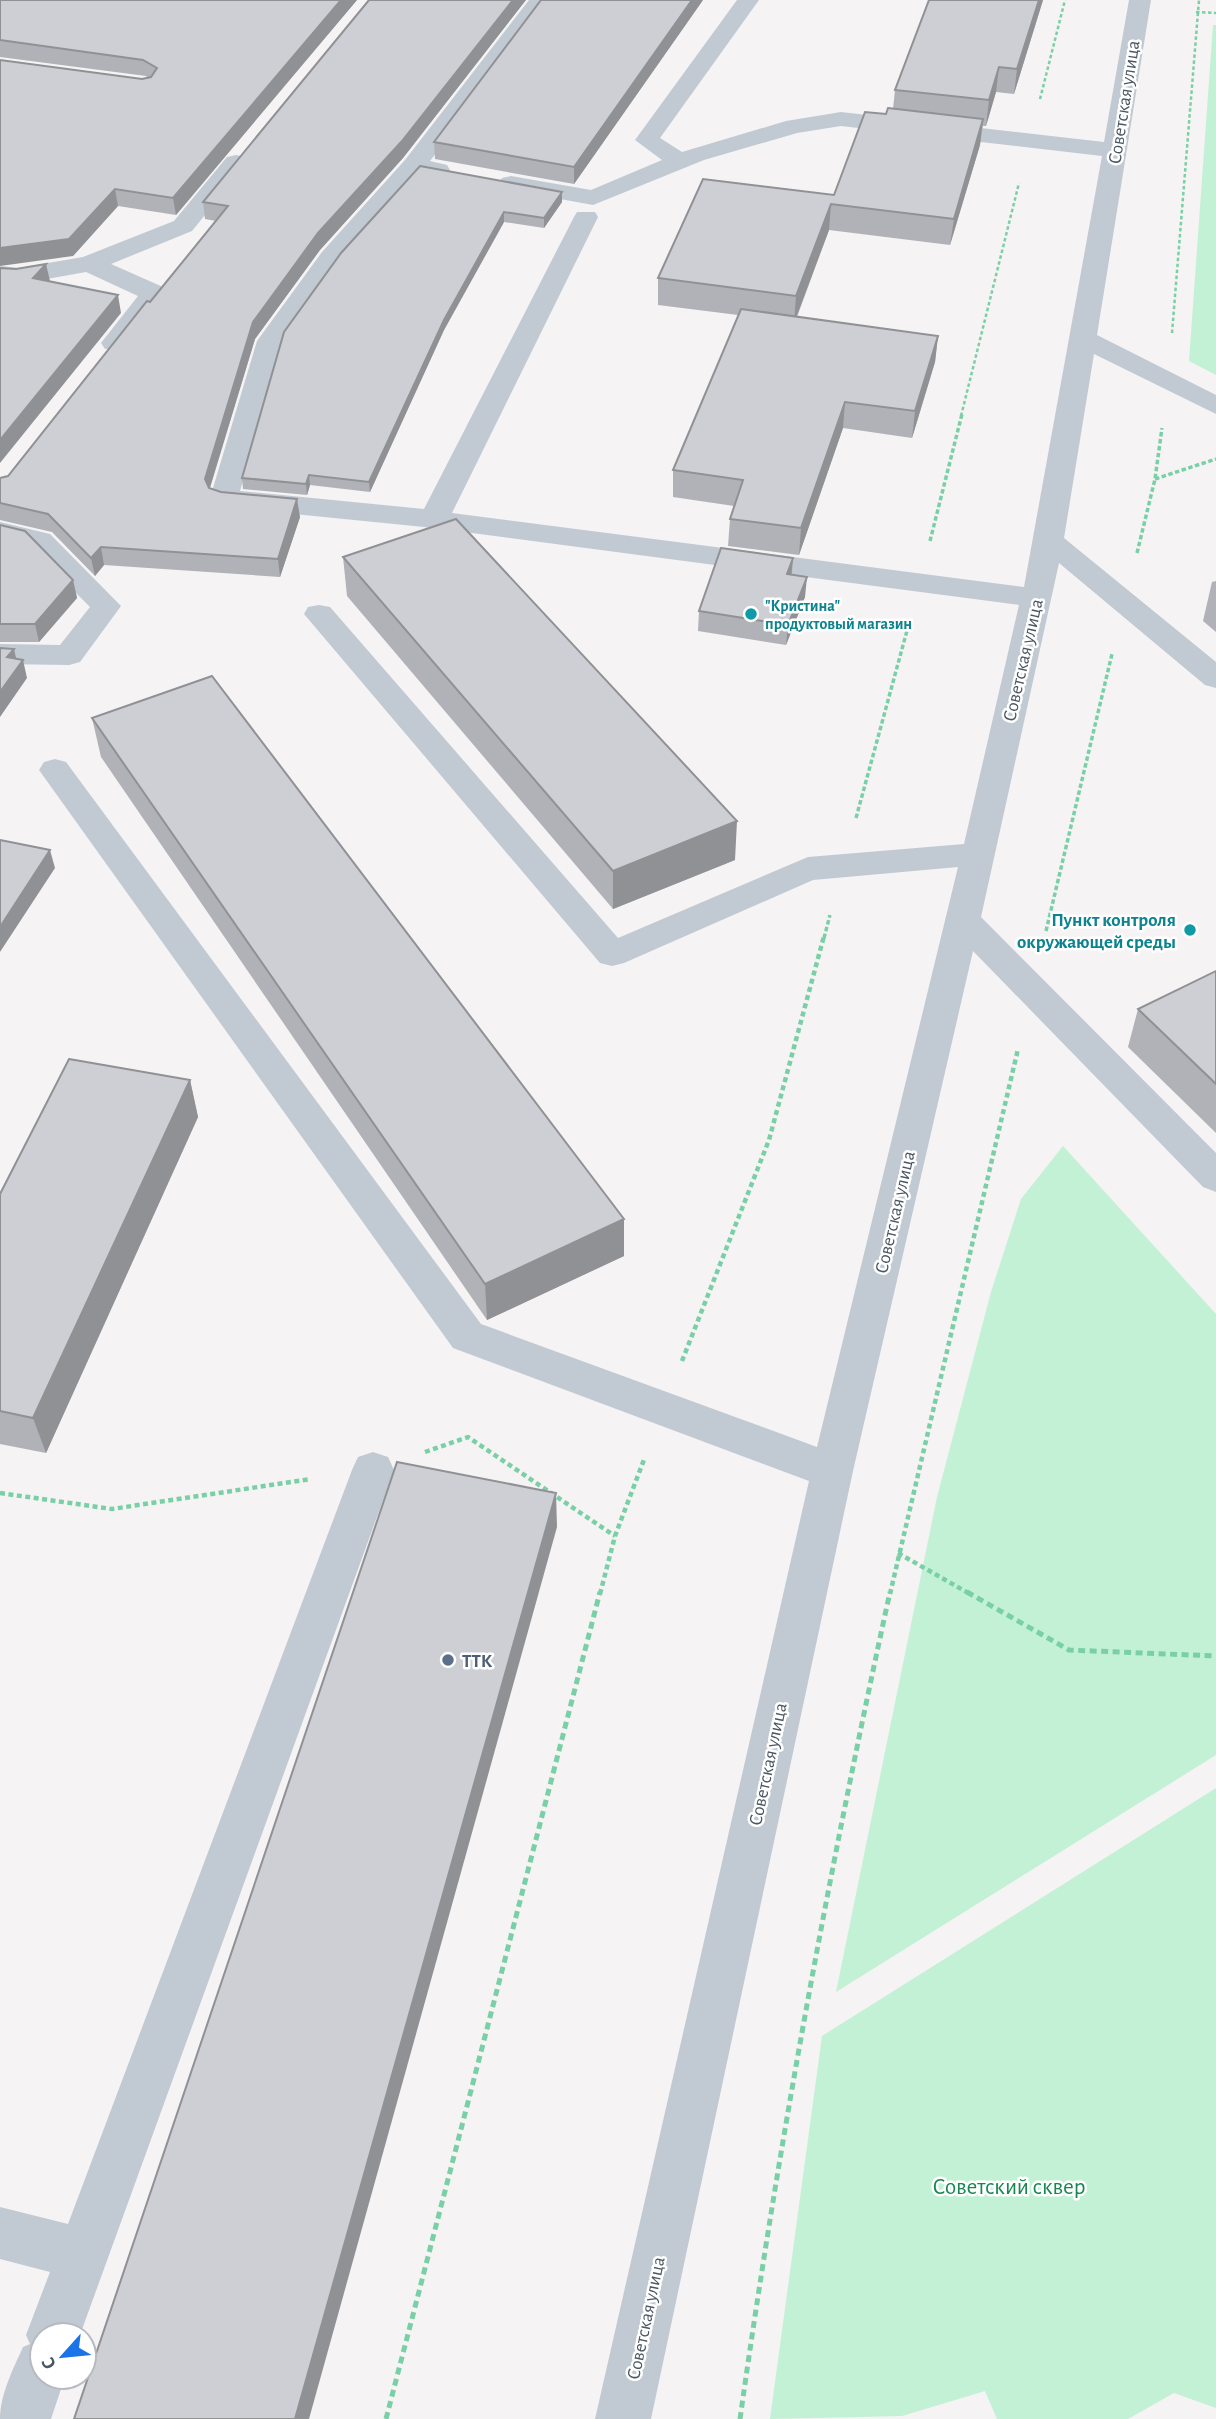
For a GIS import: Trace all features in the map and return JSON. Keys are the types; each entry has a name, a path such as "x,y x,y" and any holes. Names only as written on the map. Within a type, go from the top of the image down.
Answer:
{"street":[{"path":"540,0 414,165 331,257 270,341 223,498 434,519 1036,598"},
{"path":"679,162 647,141 748,0"},
{"name":"Советская улица","path":"623,2419 832,1471 963,920 1049,541 1140,0"},
{"path":"483,178 593,198 679,162 794,126 841,119 1115,150"},
{"path":"0,274 19,276 89,264 183,226 254,141"},
{"path":"414,165 455,173"},
{"path":"434,519 586,217"},
{"path":"89,264 154,293 96,366"},
{"path":"1084,338 1216,406"},
{"path":"0,531 40,540 106,606 69,655 0,654"},
{"path":"1049,541 1125,600 1216,677"},
{"path":"319,614 612,954 808,869 978,854"},
{"path":"55,770 467,1336 663,1411 832,1471"},
{"path":"963,920 1216,1177"},
{"path":"58,2321 373,1470"},
{"path":"0,2233 82,2254"},
{"path":"23,2419 33,2391"}],"path":[{"path":"386,2419 615,1536 769,1140 921,581 1065,0"},
{"path":"740,2419 798,2035 898,1553 1155,479 1168,381 1199,0"},
{"path":"1196,12 1216,13"},
{"path":"1155,479 1216,459"},
{"path":"898,1553 1069,1650 1216,1656"}],"green space":[{"path":"1213,25 1216,25 1216,375 1189,361"},
{"path":"1063,1146 1216,1314 1216,1755 836,1992 937,1497 991,1292 1021,1199"},
{"name":"Советский сквер","path":"1216,1788 1216,2408 1174,2393 1128,2419 997,2419 985,2391 902,2416 770,2419 822,2036"}],"building":[{"path":"0,0 341,0 173,198 115,189 69,239 0,248 0,60 142,79 151,77 157,68 143,60 0,40"},
{"path":"369,0 513,0 402,141 318,233 253,322 205,479 209,488 221,492 297,499 278,559 101,547 91,558 48,514 0,503 0,478 8,476 147,301 150,302 228,206 203,202"},
{"path":"541,0 692,0 574,167 434,142"},
{"path":"929,0 1039,0 1017,69 999,67 989,100 895,90"},
{"path":"888,108 983,119 954,219 831,204 796,296 658,278 703,179 834,195 865,112 886,114"},
{"path":"420,166 562,192 544,218 504,212 444,320 369,482 309,475 306,484 242,478 284,332 341,253"},
{"path":"46,264 33,278 118,295 0,440 0,268 16,269"},
{"path":"741,309 938,336 915,411 845,402 801,528 730,519 743,480 673,470"},
{"path":"456,519 737,821 613,871 343,557"},
{"path":"0,525 25,531 73,580 35,624 0,624"},
{"path":"721,548 793,558 787,574 807,577 788,625 699,611"},
{"path":"0,648 14,649 7,657 23,660 0,692"},
{"path":"212,676 624,1219 485,1284 92,718"},
{"path":"0,840 50,850 0,927"},
{"path":"1216,971 1216,1084 1138,1009"},
{"path":"69,1059 190,1080 33,1418 0,1411 0,1194"},
{"path":"397,1462 556,1493 295,2419 74,2419 83,2391 98,2391 98,2348"}],"place":[{"name":"\"Кристина\" продуктовый магазин","path":"751,614"},
{"name":"Пункт контроля окружающей среды","path":"1190,930"},
{"name":"ТТК","path":"448,1660"}]}
